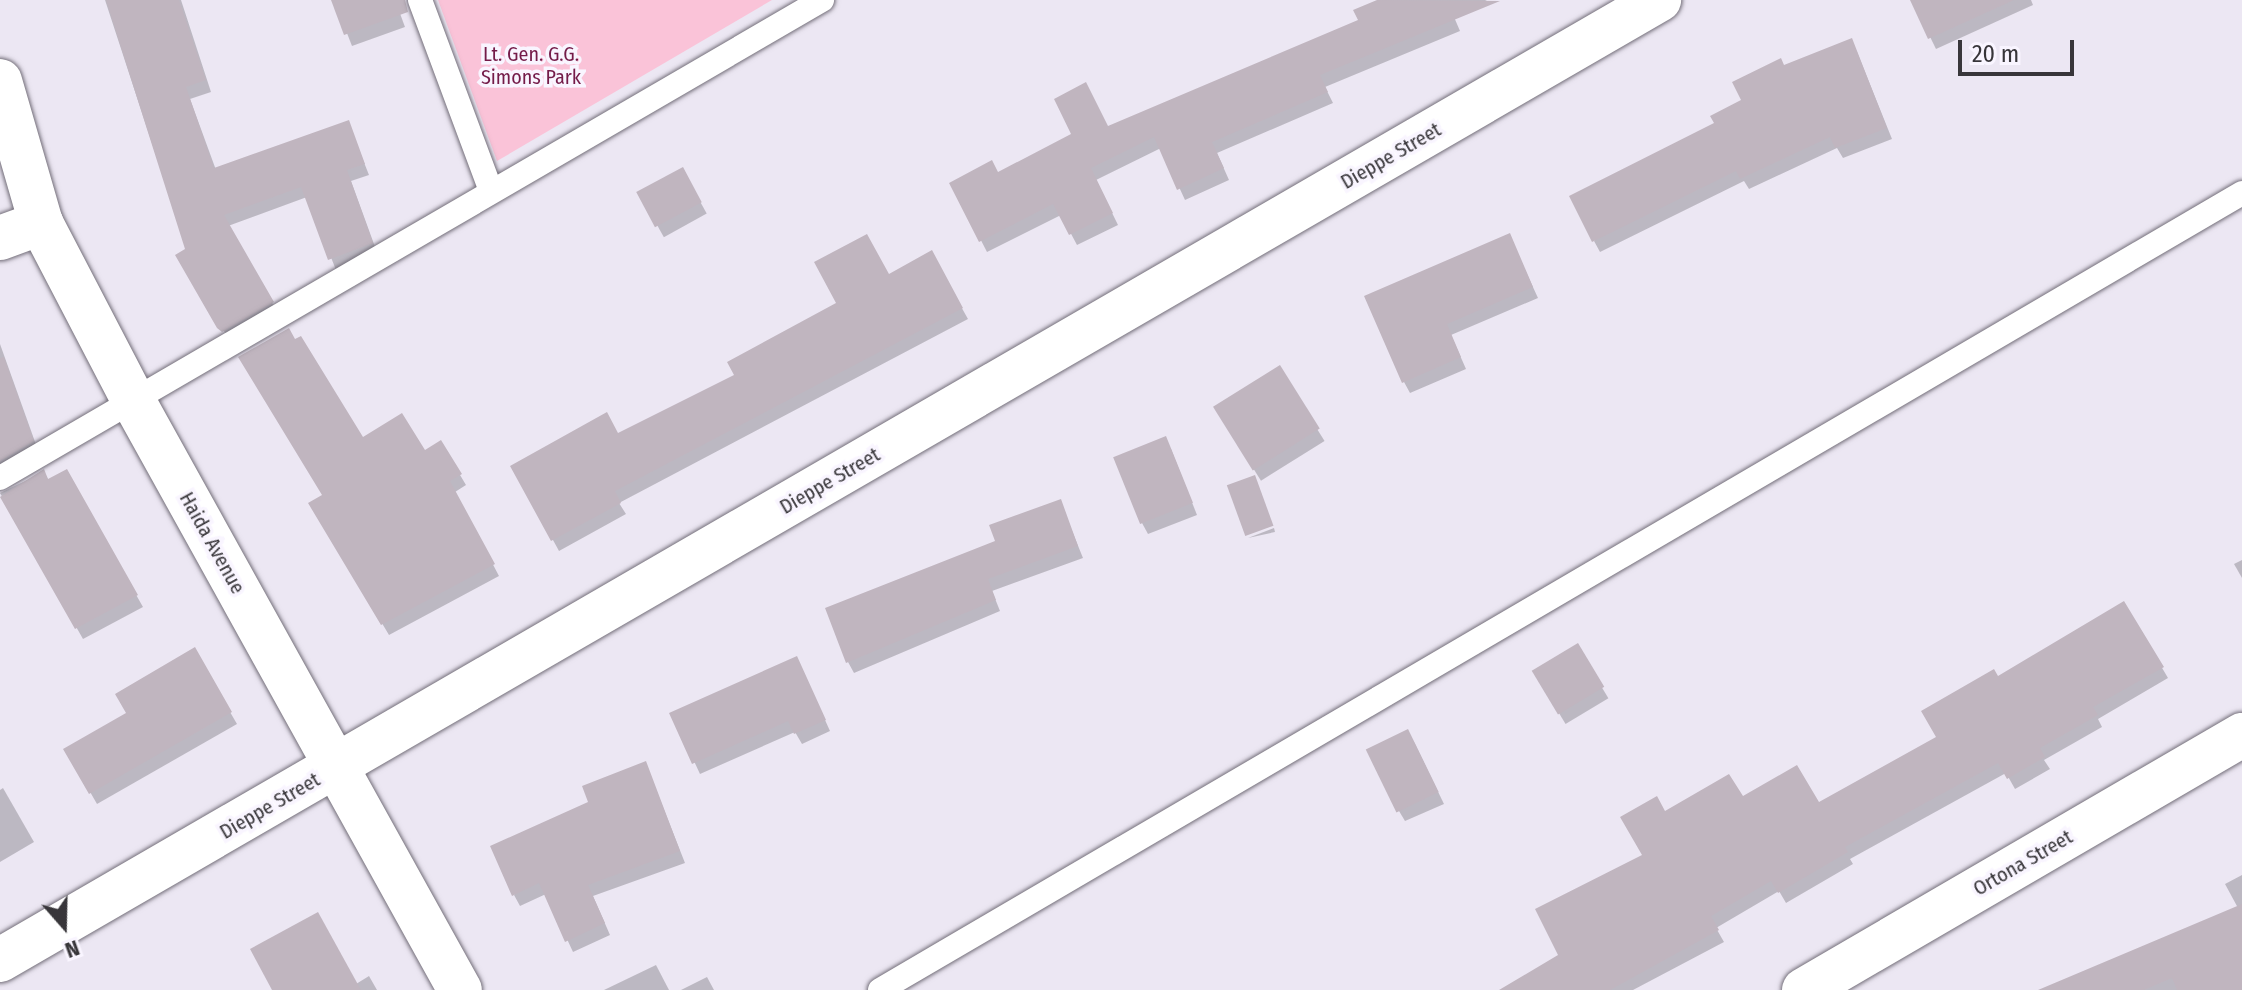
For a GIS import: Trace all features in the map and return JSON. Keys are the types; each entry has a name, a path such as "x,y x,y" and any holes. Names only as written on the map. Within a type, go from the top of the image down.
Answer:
{"street":[{"name":"Dieppe Street","path":"0,960 337,768 1658,0"},
{"name":"Haida Avenue","path":"0,81 41,223 134,402 460,990"},
{"path":"0,238 41,223"},
{"name":"Ortona Street","path":"1804,990 2242,735"}],"lane":[{"path":"420,0 491,191"},
{"path":"0,478 822,0"},
{"path":"880,990 2242,193"}],"green space":[{"name":"Lt. Gen. G.G. Simons Park","path":"438,0 772,0 497,161"}],"building":[{"path":"106,0 179,0 206,80 186,87 214,168 349,120 365,164 347,170 373,243 328,260 301,187 224,215 274,302 222,332 217,328 175,255 185,249"},
{"path":"331,0 405,0 408,12 344,35"},
{"path":"1377,0 1500,1 1320,75 1328,92 1212,142 1224,168 1177,190 1154,137 1091,168 1113,213 1069,235 1053,204 979,242 949,183 992,160 998,172 1071,134 1054,99 1086,82 1108,126 1358,20 1353,10"},
{"path":"1910,0 2014,0 1928,39"},
{"path":"1852,38 1887,128 1835,148 1830,137 1740,179 1736,171 1592,242 1569,196 1714,123 1710,116 1741,100 1732,82 1781,58 1784,65"},
{"path":"683,167 702,202 655,227 636,192"},
{"path":"1510,233 1533,287 1447,324 1461,357 1402,383 1364,296"},
{"path":"867,234 889,274 932,250 963,308 615,491 621,503 551,541 510,466 607,412 618,433 734,375 727,362 836,303 814,262"},
{"path":"289,328 295,339 301,336 363,437 402,413 425,450 441,440 462,474 450,481 495,564 381,625 308,503 322,495 238,357"},
{"path":"4,357 34,441 0,461 0,358"},
{"path":"1280,365 1320,429 1253,470 1213,407"},
{"path":"1166,436 1193,503 1140,524 1113,457"},
{"path":"44,469 48,479 67,469 138,595 75,629 0,497"},
{"path":"1255,475 1273,526 1245,536 1227,485"},
{"path":"1061,499 1078,546 988,579 996,600 846,663 825,608 995,541 989,525"},
{"path":"2124,601 2164,667 2093,707 2098,715 2040,748 2045,757 2007,779 1998,763 1845,847 1848,852 1778,893 1771,881 1711,916 1719,930 1610,990 1499,990 1558,955 1535,909 1642,855 1620,817 1657,796 1665,811 1729,774 1743,796 1797,765 1819,802 1936,737 1921,711 1994,669 1998,676"},
{"path":"1578,643 1604,687 1558,715 1532,671"},
{"path":"195,647 232,712 89,794 63,749 126,713 115,694"},
{"path":"797,656 826,720 794,734 788,721 692,764 669,713"},
{"path":"1408,729 1439,792 1396,813 1366,750"},
{"path":"646,761 680,851 588,885 605,923 565,942 539,883 512,896 490,846 588,802 582,786"},
{"path":"2242,904 2242,990 2177,990 2172,978 2144,990 2038,990"},
{"path":"318,912 361,990 272,990 250,949"}]}
